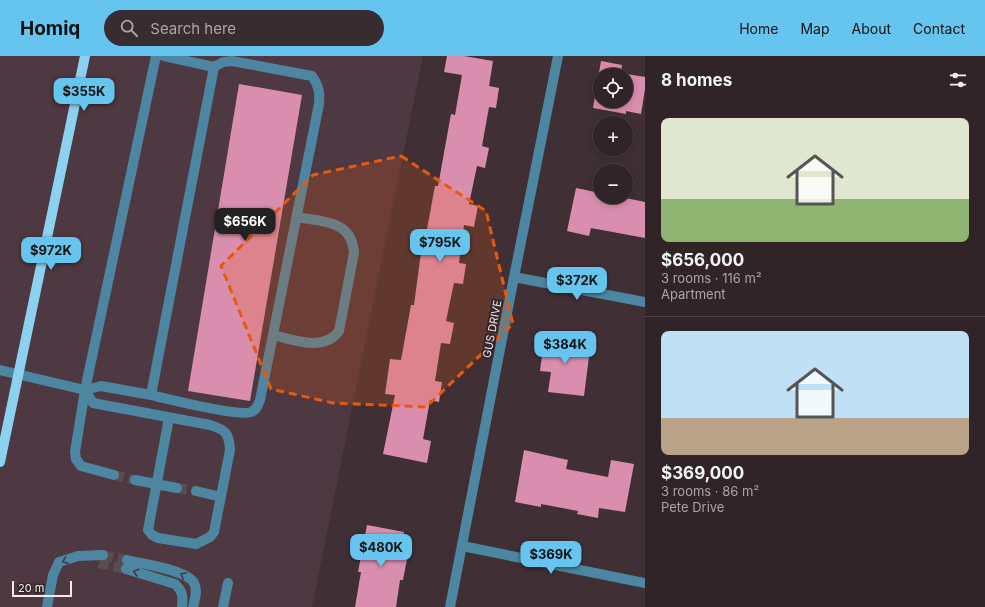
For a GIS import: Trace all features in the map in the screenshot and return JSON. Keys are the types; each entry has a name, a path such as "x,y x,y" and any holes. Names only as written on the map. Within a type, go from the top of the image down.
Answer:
{"main road":[{"path":"0,462 85,56"}],"street":[{"path":"114,475 81,466 76,459 75,452 85,390 156,56"},
{"path":"0,370 85,390 101,386 235,413 250,413 256,409 260,400 319,104 320,94 318,85 312,76 232,61 223,62 214,67 164,56"},
{"name":"GUS DRIVE","path":"450,607 558,56"},
{"path":"150,395 214,67"},
{"path":"273,336 320,343 328,341 339,331 354,253 353,243 349,234 343,228 297,216"},
{"path":"514,277 645,302"},
{"path":"85,390 93,403 210,425 226,433 229,438 230,450 214,532 210,537 196,544 158,538 152,535 148,530 169,418"},
{"path":"135,480 177,488"},
{"path":"196,491 221,497"},
{"path":"462,546 645,583"},
{"path":"47,607 53,574 59,562 84,556 101,559"},
{"path":"182,607 183,593 175,584 126,565 183,573 194,582 197,590 193,607"},
{"path":"223,607 228,583"}],"highlighted area":[{"path":"401,156 486,211 513,324 426,407 333,403 271,389 221,266 313,175"}],"shaded area":[{"path":"0,56 423,56 312,607 0,607"}],"building":[{"path":"447,56 464,56 493,61 489,86 499,88 496,108 489,107 482,146 489,148 485,168 477,166 469,204 478,206 474,227 464,225 459,263 466,264 463,284 454,283 446,321 454,323 450,344 441,343 435,381 442,382 439,402 430,400 423,439 431,441 427,463 383,454 395,395 385,394 390,359 401,360 411,305 414,305 422,245 424,245 435,186 438,186 451,114 455,115 462,75 444,72"},
{"path":"601,61 622,65 622,68 600,68"},
{"path":"633,75 645,77 645,89 641,114 626,111 626,114 593,108 633,108"},
{"path":"239,84 302,95 250,401 188,391"},
{"path":"576,188 593,192 593,204 633,204 633,200 645,202 645,238 591,228 589,236 567,231"},
{"path":"545,331 567,334 566,346 590,349 584,396 548,392 551,372 540,371"},
{"path":"524,450 568,460 566,469 608,477 611,460 634,464 625,512 599,508 598,518 577,514 578,511 541,504 541,507 515,502"},
{"path":"367,525 404,532 399,557 407,559 403,580 400,580 396,607 355,607 361,572 358,572"}],"tunnel":[{"path":"114,475 135,480"},
{"path":"177,488 196,491"},
{"path":"103,555 127,560"},
{"path":"99,563 126,569"}]}
